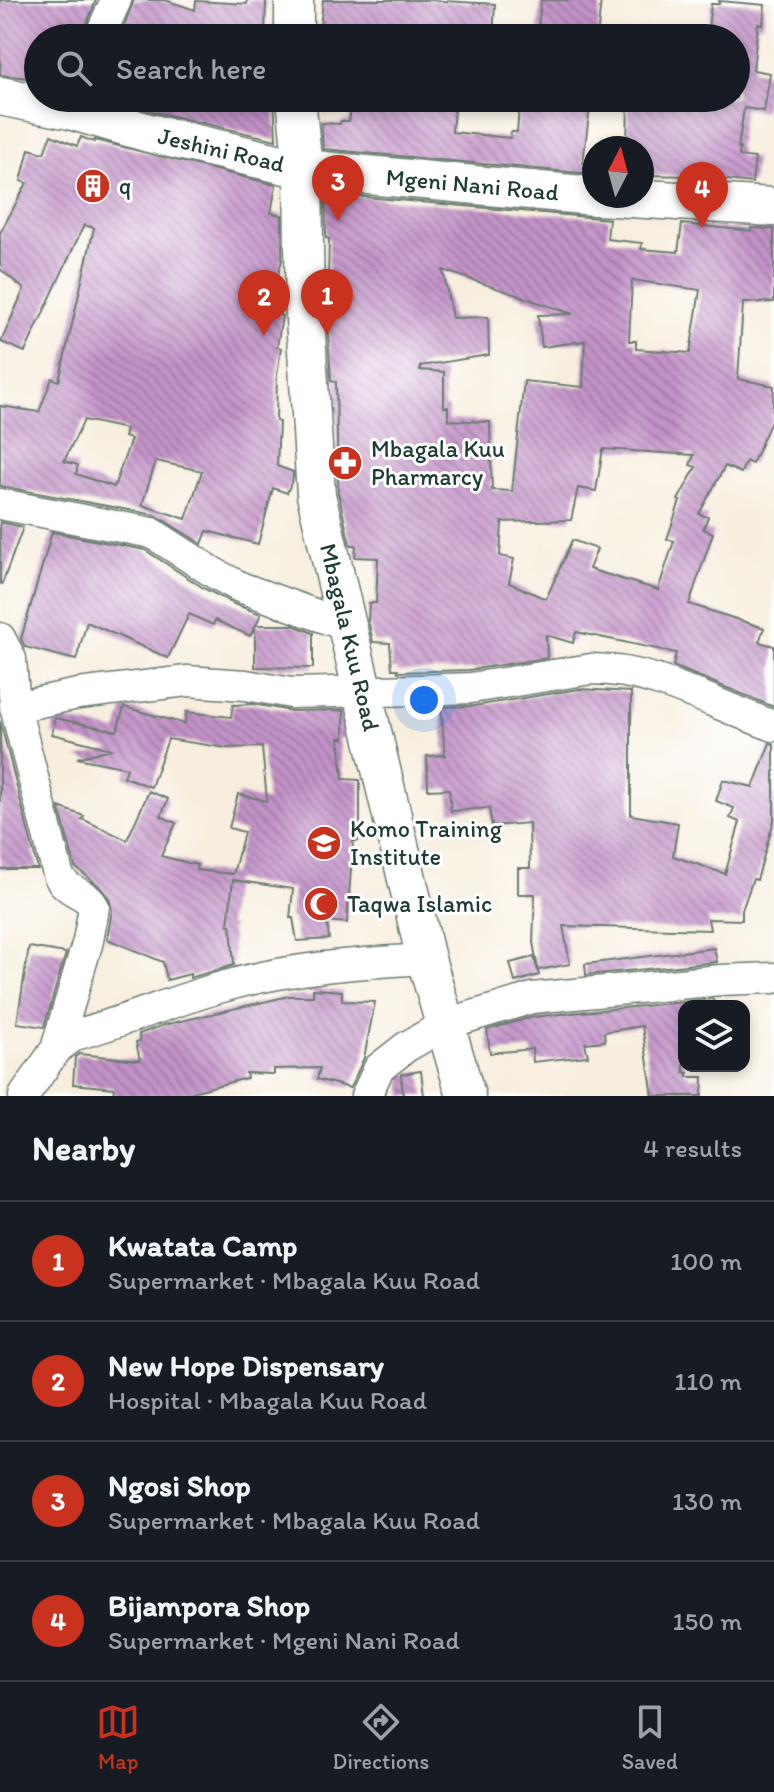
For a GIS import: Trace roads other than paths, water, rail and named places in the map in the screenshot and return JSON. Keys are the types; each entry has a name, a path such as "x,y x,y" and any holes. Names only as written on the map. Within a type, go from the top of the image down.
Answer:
{"street":[{"path":"105,24 116,0"},
{"path":"294,0 294,24"},
{"name":"Jeshini Road","path":"0,96 24,99"},
{"name":"Jeshini Road","path":"93,112 149,133 303,169"},
{"name":"Mbagala Kuu Road","path":"297,112 303,169 305,318 316,495 426,959 466,1096"},
{"name":"Mgeni Nani Road","path":"303,169 582,195"},
{"name":"Mgeni Nani Road","path":"654,200 774,207"},
{"path":"0,504 152,533 240,587 347,626"},
{"path":"0,638 11,659 15,707 58,874 64,886 89,898 94,907 88,941 56,1049 24,1096"},
{"path":"15,707 78,694 196,681 291,693 471,688 591,669 611,669 643,675 695,692 774,726"},
{"path":"56,1049 75,1035 218,988 334,964 426,959"},
{"path":"366,1096 379,1068 406,1047 446,1024 532,998 774,978"}],"place":[{"name":"q","path":"93,186"},
{"name":"Ngosi Shop","path":"338,221"},
{"name":"Bijampora Shop","path":"702,228"},
{"name":"Kwatata Camp","path":"327,335"},
{"name":"New Hope Dispensary","path":"264,336"},
{"name":"Mbagala Kuu Pharmarcy","path":"345,463"},
{"name":"Komo Training Institute","path":"324,843"},
{"name":"Taqwa Islamic","path":"321,904"}]}
